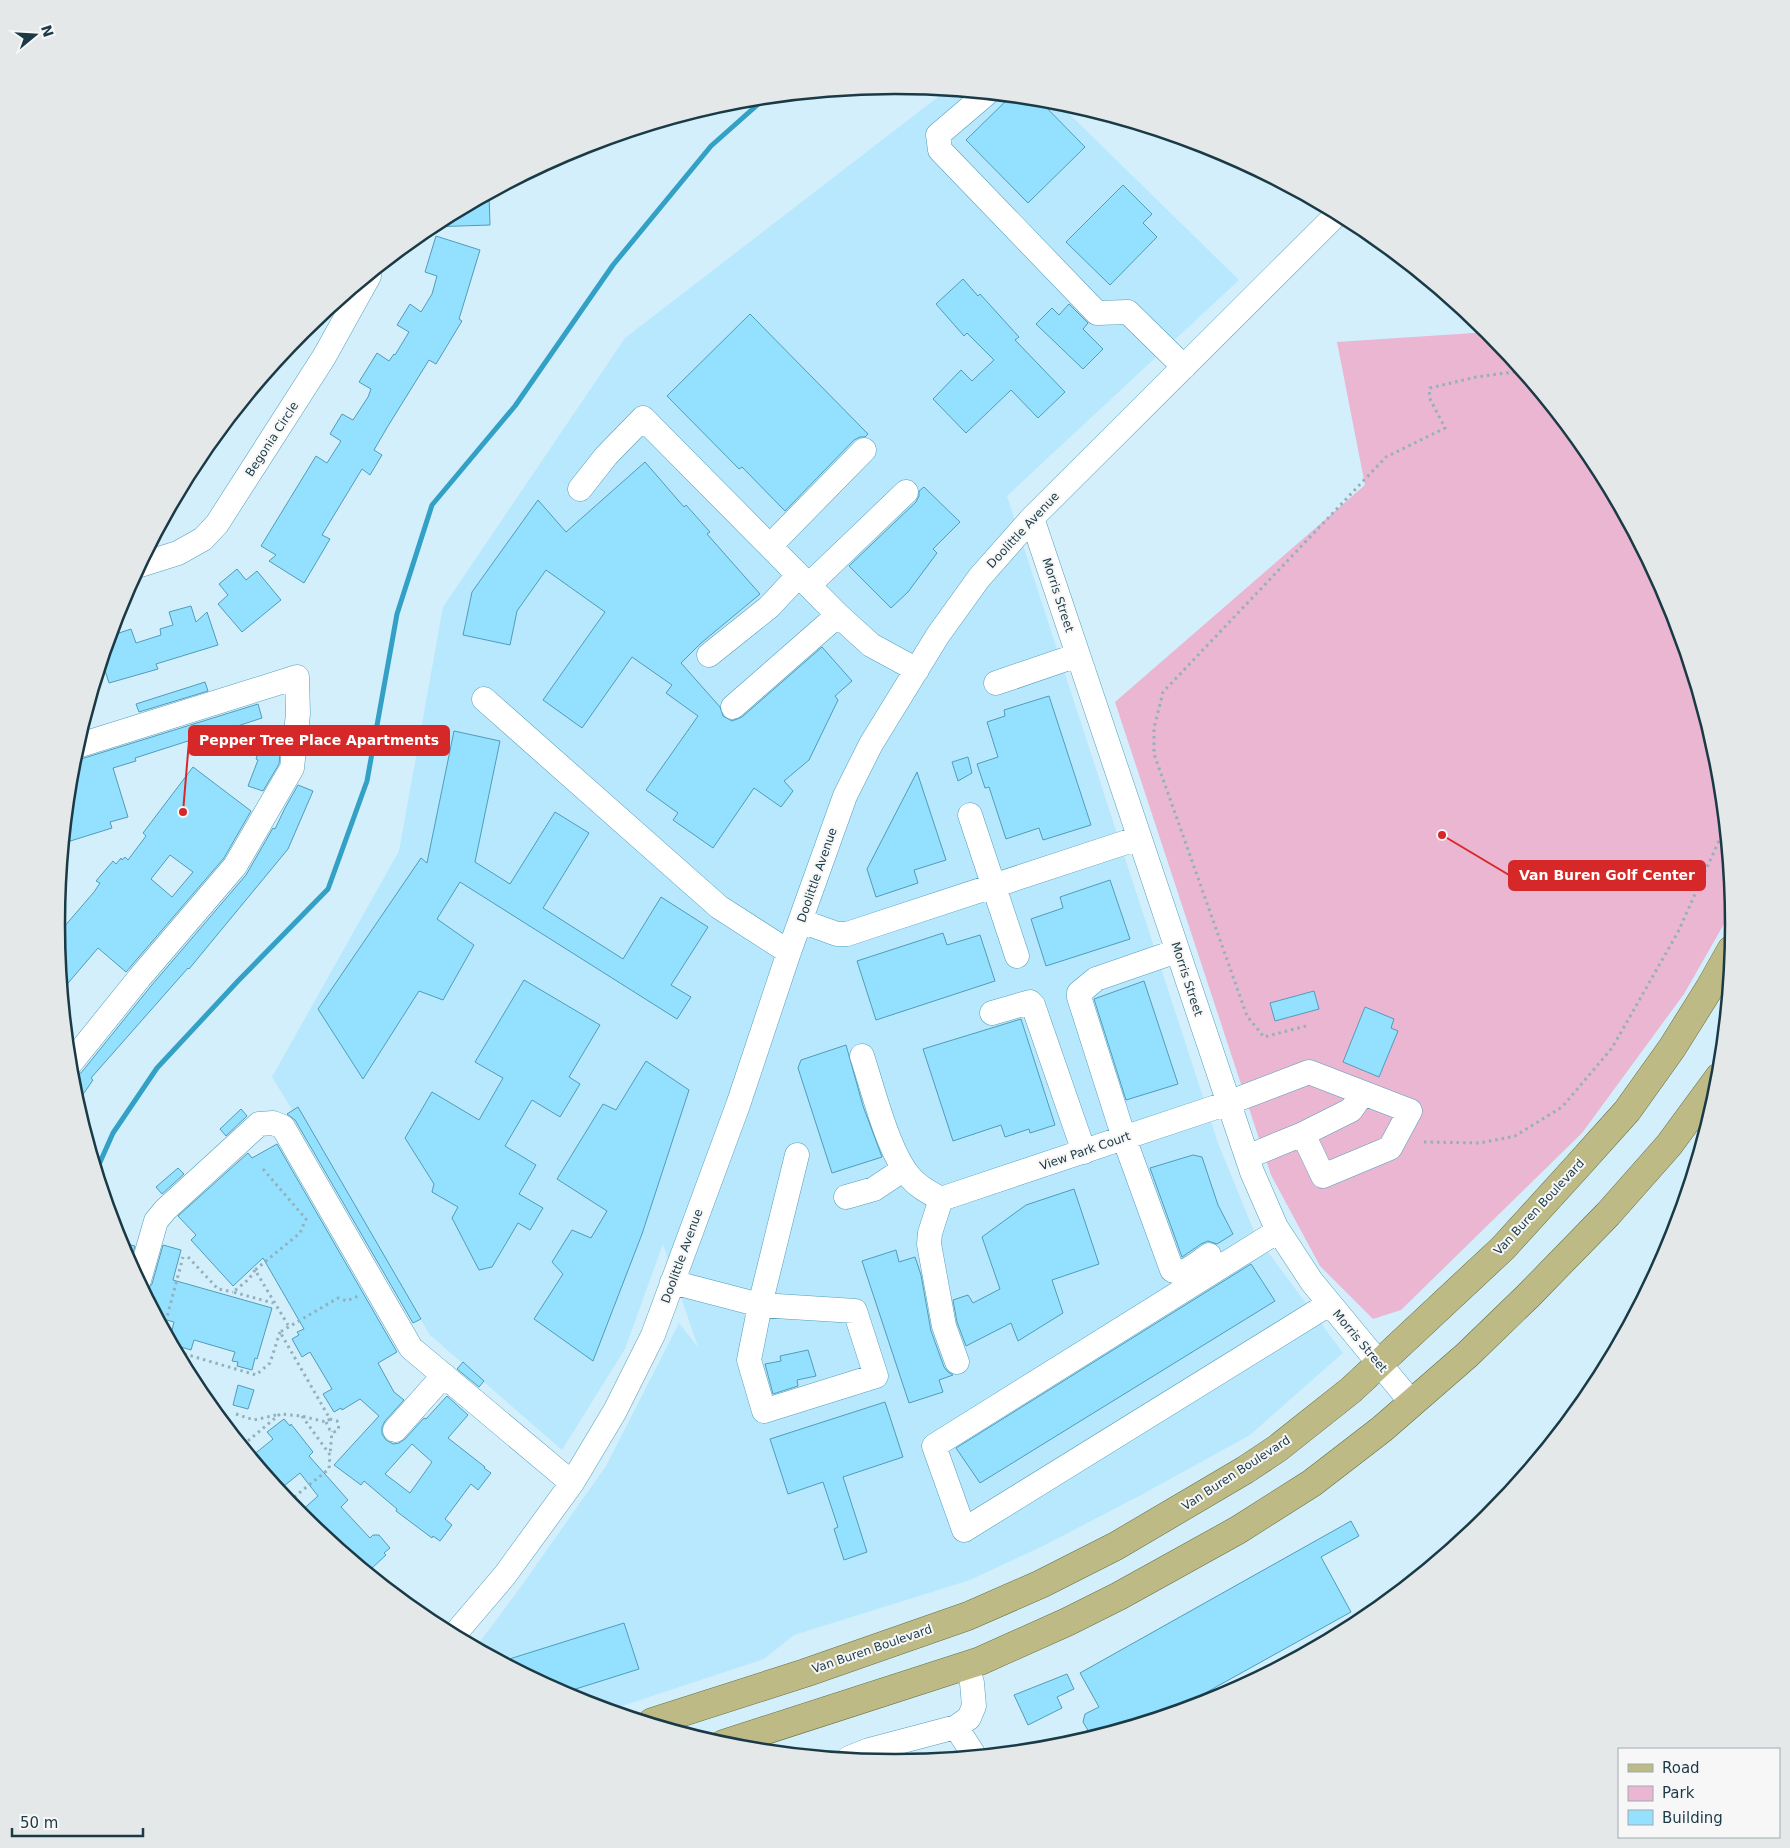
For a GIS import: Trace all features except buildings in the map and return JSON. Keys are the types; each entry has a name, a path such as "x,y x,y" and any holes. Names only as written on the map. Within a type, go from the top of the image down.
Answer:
{"main road":[{"name":"Van Buren Boulevard","path":"659,1720 805,1673 968,1616 1041,1584 1116,1546 1245,1470 1298,1434 1351,1390 1503,1248 1626,1111 1672,1048 1724,963"},
{"path":"739,1739 967,1665 1059,1626 1110,1601 1238,1530 1312,1483 1382,1429 1467,1355 1528,1296 1608,1214 1669,1145 1707,1093"}],"street":[{"path":"980,99 938,135 940,150 1097,313 1128,312 1184,367"},
{"name":"Doolittle Avenue","path":"459,1630 505,1575 572,1483 619,1402 652,1335 738,1105 789,952 845,796 871,744 916,670 938,635 979,578 1032,518 1331,219"},
{"name":"Begonia Circle","path":"149,562 178,553 203,539 217,524 324,357 362,289"},
{"path":"580,489 606,456 643,418 838,615 871,645 916,670"},
{"path":"770,546 864,450"},
{"path":"709,655 804,580 906,492"},
{"name":"Morris Street","path":"1032,518 1228,1103 1247,1157 1278,1230 1312,1282 1329,1304 1412,1403"},
{"path":"733,707 838,615"},
{"path":"996,683 1078,655"},
{"path":"76,1056 140,977 235,866 292,768 298,714 297,678 85,743"},
{"path":"484,699 719,907 789,952"},
{"path":"970,814 1017,956"},
{"path":"802,920 837,934 847,934 1140,838"},
{"path":"1177,951 1096,979 1079,993 1079,997 1124,1138 1172,1270 1179,1273 1184,1271 1234,1240"},
{"path":"992,1013 1024,1003 1030,1002 1033,1005 1084,1152"},
{"path":"862,1056 897,1158 911,1178 922,1188 941,1199 930,1233 929,1244 942,1318 957,1362"},
{"name":"View Park Court","path":"941,1199 1228,1103 1309,1072 1410,1111 1390,1148 1323,1176 1303,1134"},
{"path":"1247,1157 1303,1134 1351,1110 1363,1093"},
{"path":"142,1271 156,1221 165,1210 259,1124 272,1123 283,1127 412,1348 572,1483"},
{"path":"672,1282 760,1305 855,1311 876,1376 764,1411 749,1360 760,1305 798,1155"},
{"path":"846,1198 874,1189 904,1170"},
{"path":"1278,1230 934,1446 964,1530 1329,1304"},
{"path":"395,1430 444,1375"},
{"path":"884,1754 956,1727 969,1718 974,1706 972,1683 967,1665"},
{"path":"956,1727 971,1750"}],"path":[{"path":"1306,1026 1264,1037 1247,1016 1154,754 1154,728 1163,692 1386,457 1445,428 1429,398 1430,388 1476,377 1514,372"},
{"path":"1424,1142 1480,1143 1515,1136 1562,1107 1612,1048 1678,932 1720,838"},
{"path":"233,1292 249,1279 255,1270 300,1233 306,1219 263,1169"},
{"path":"166,1320 185,1257 218,1290 233,1292 273,1303"},
{"path":"255,1270 273,1303 288,1325"},
{"path":"186,1354 256,1375 270,1363 280,1332 338,1298 348,1302 375,1285"},
{"path":"280,1332 330,1419 337,1421 339,1425 338,1430 332,1431"},
{"path":"236,1414 254,1420 280,1414 301,1416 326,1422 332,1431 328,1469 294,1496"},
{"path":"247,1442 280,1414"},
{"path":"301,1416 330,1455"},
{"path":"326,1422 330,1419"}],"shaded area":[{"path":"940,96 1003,101 1068,112 1239,280 1007,496 1218,1143 1256,1236 1343,1353 1250,1435 1043,1546 970,1580 794,1635 764,1659 620,1707 577,1691 479,1643 606,1466 679,1323 698,1347 663,1244 625,1349 562,1450 430,1335 272,1077 399,851 443,607 625,338"}],"green space":[{"path":"1477,333 1519,377 1585,463 1614,509 1662,606 1681,657 1697,709 1709,762 1718,816 1725,922 1684,994 1582,1133 1401,1310 1373,1319 1320,1266 1271,1175 1115,702 1365,485 1337,342"}],"waterway":[{"path":"100,1162 113,1133 157,1068 238,981 328,889 367,781 397,614 432,505 515,406 613,265 711,146 756,106"}],"place":[{"name":"Pepper Tree Place Apartments","path":"183,812"},
{"name":"Van Buren Golf Center","path":"1442,835"}]}
